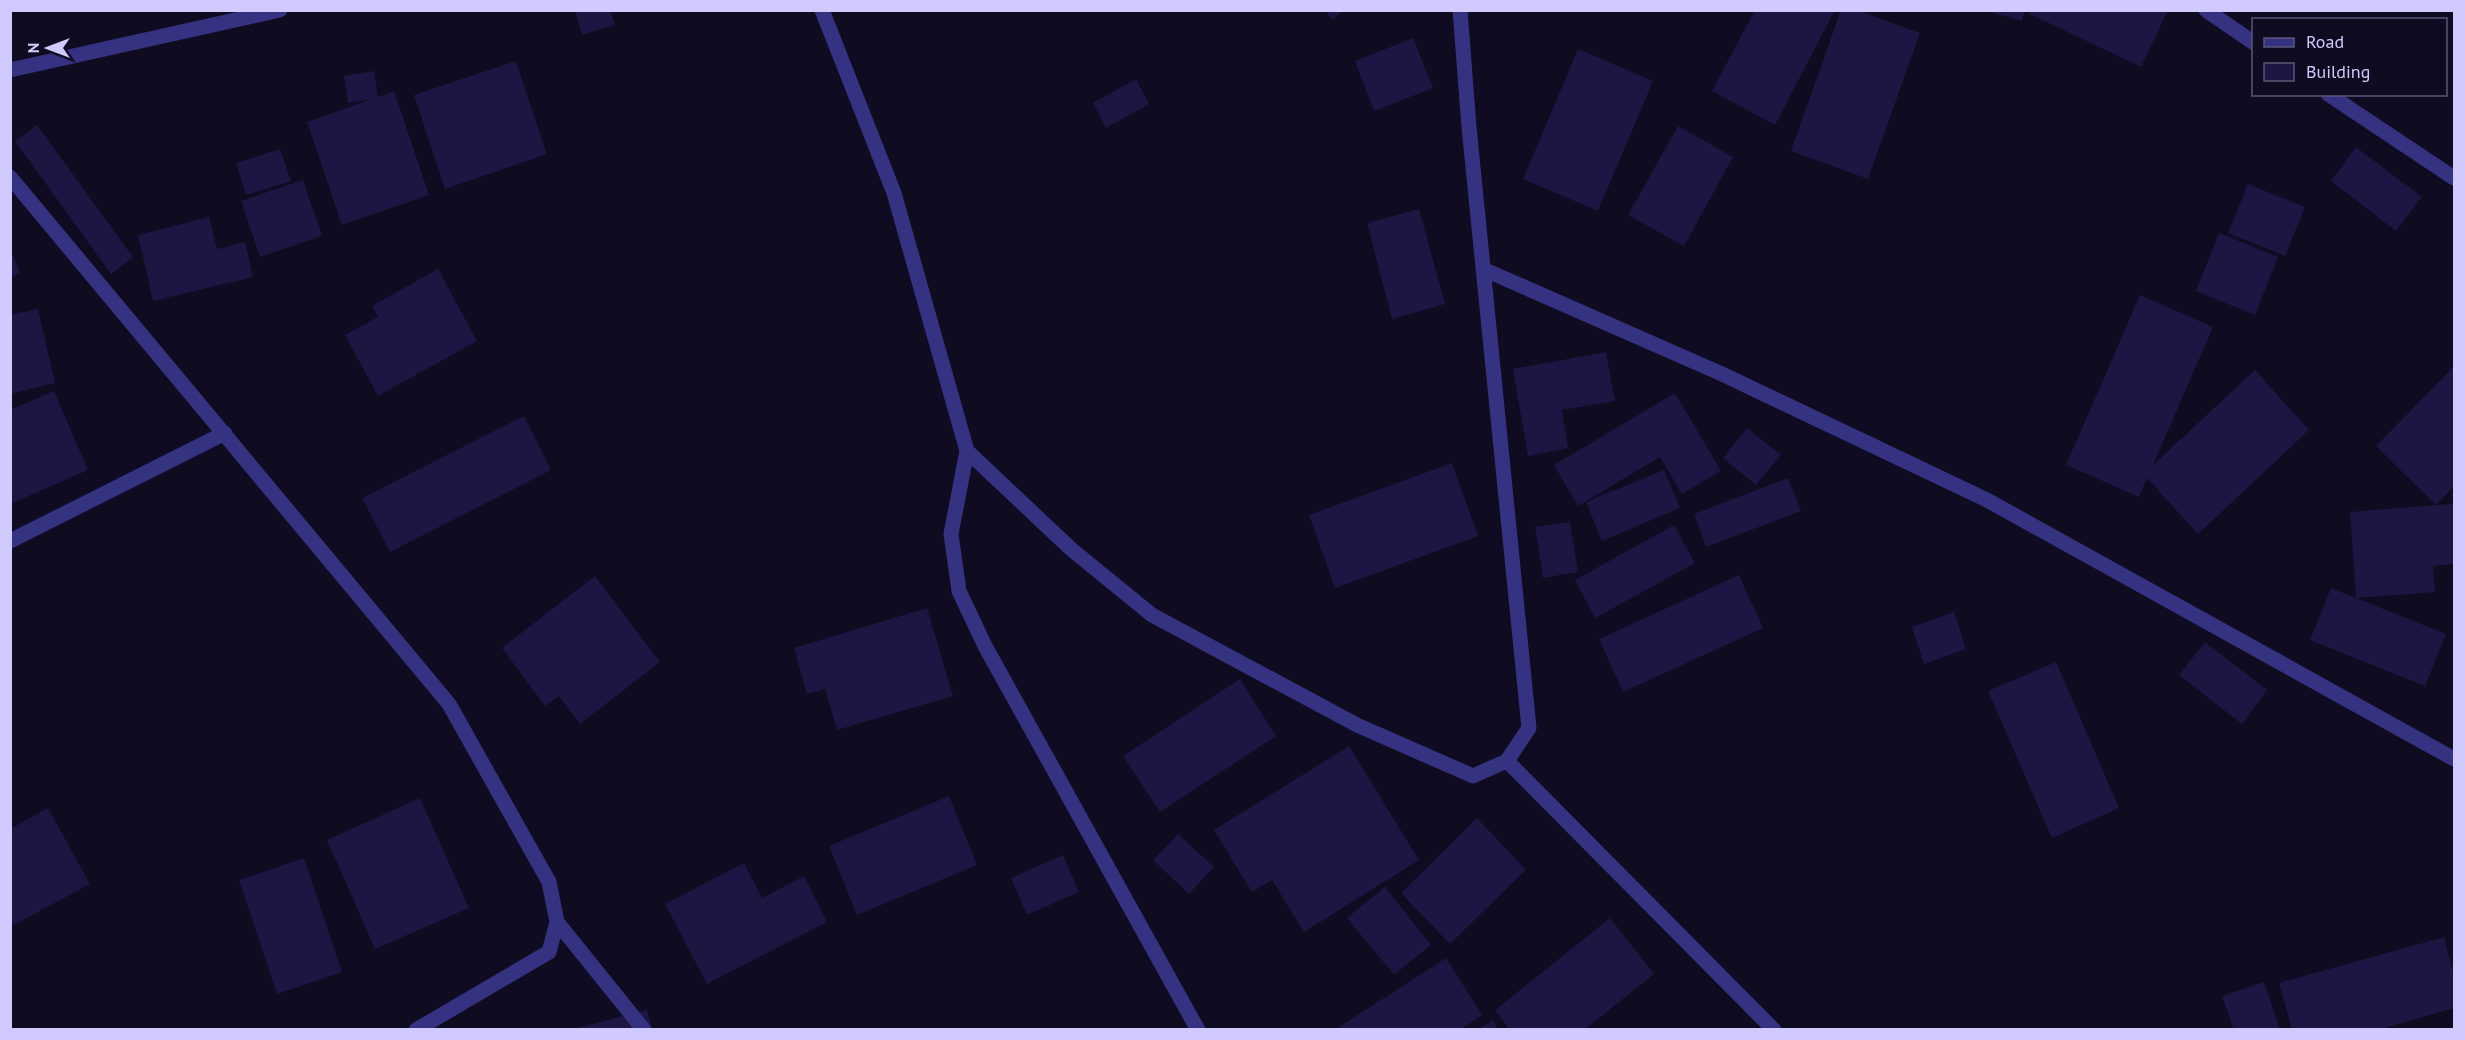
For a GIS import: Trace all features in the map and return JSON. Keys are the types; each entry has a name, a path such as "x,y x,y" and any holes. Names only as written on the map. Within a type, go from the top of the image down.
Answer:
{"street":[{"path":"10,70 280,10"},
{"path":"822,10 894,194 967,451 951,534 959,591 985,646 1198,1029"},
{"path":"967,451 1071,549 1152,615 1358,725 1473,776 1507,761 1529,728 1469,127 1460,10"},
{"path":"2206,10 2252,42"},
{"path":"2331,96 2454,178"},
{"path":"10,177 449,704 549,882 557,922 549,952 416,1029"},
{"path":"1483,269 1722,374 1987,500 2454,759"},
{"path":"10,541 225,433"},
{"path":"1507,761 1774,1029"},
{"path":"557,922 644,1029"}],"building":[{"path":"575,10 610,10 615,25 582,35"},
{"path":"1324,10 1343,10 1333,20"},
{"path":"1755,10 1835,10 1775,125 1712,91"},
{"path":"1841,10 1857,10 1920,33 1868,179 1791,151"},
{"path":"1983,10 2025,10 2022,21"},
{"path":"2031,10 2168,10 2141,67 2030,14"},
{"path":"1413,38 1433,88 1374,111 1355,61"},
{"path":"1578,49 1653,81 1598,211 1523,179"},
{"path":"516,61 547,154 445,189 414,95"},
{"path":"374,71 378,97 394,91 429,195 342,225 307,122 372,99 348,103 344,76"},
{"path":"1136,79 1149,104 1106,128 1093,103"},
{"path":"37,125 133,257 111,274 15,141"},
{"path":"1678,126 1733,157 1684,246 1628,215"},
{"path":"2356,147 2422,197 2396,231 2331,181"},
{"path":"280,149 291,181 246,195 236,163"},
{"path":"303,180 322,236 260,257 241,201"},
{"path":"2248,184 2305,207 2285,256 2228,233"},
{"path":"1419,209 1445,304 1392,319 1367,223"},
{"path":"209,217 217,249 245,242 253,277 153,301 138,235"},
{"path":"2219,233 2278,257 2255,315 2196,291"},
{"path":"10,248 20,273 10,277"},
{"path":"438,269 477,341 378,396 345,335 378,317 372,306"},
{"path":"2140,295 2213,327 2153,465 2255,370 2309,430 2198,534 2147,478 2139,497 2066,465"},
{"path":"38,309 55,383 10,394 10,315"},
{"path":"1606,352 1615,401 1562,410 1568,448 1528,456 1513,369"},
{"path":"2454,366 2454,486 2436,505 2376,446"},
{"path":"54,391 88,470 10,504 10,410"},
{"path":"1675,393 1721,471 1682,494 1660,457 1578,506 1554,465"},
{"path":"524,416 551,470 390,552 362,498"},
{"path":"1747,428 1781,455 1756,485 1723,458"},
{"path":"1452,463 1478,536 1335,588 1309,515"},
{"path":"1664,470 1680,508 1602,541 1586,502"},
{"path":"1788,478 1801,511 1706,547 1694,514"},
{"path":"2454,504 2454,564 2433,566 2435,592 2356,598 2350,512"},
{"path":"1570,522 1578,572 1543,578 1535,527"},
{"path":"1674,525 1695,563 1595,618 1575,580"},
{"path":"1739,575 1763,628 1623,692 1599,639"},
{"path":"595,576 660,662 580,724 559,696 545,706 502,648"},
{"path":"2331,588 2446,634 2425,686 2310,640"},
{"path":"927,608 953,696 837,730 825,689 807,694 794,648"},
{"path":"1954,612 1966,649 1924,664 1912,627"},
{"path":"2205,642 2267,690 2242,724 2179,675"},
{"path":"2056,662 2119,808 2052,838 1988,691"},
{"path":"1240,679 1276,736 1160,812 1123,756"},
{"path":"1349,746 1419,860 1304,932 1272,880 1252,892 1214,830"},
{"path":"949,796 977,865 857,915 829,846"},
{"path":"420,798 469,908 375,949 327,840"},
{"path":"48,808 90,884 10,927 10,829"},
{"path":"1477,818 1526,870 1450,944 1401,893"},
{"path":"1178,834 1214,867 1189,894 1153,860"},
{"path":"1063,855 1079,892 1027,915 1011,878"},
{"path":"304,858 342,972 277,994 239,880"},
{"path":"744,863 762,898 804,876 827,922 707,984 665,904"},
{"path":"1385,887 1431,945 1394,975 1347,918"},
{"path":"1610,918 1654,974 1584,1030 1510,1030 1495,1010"},
{"path":"2444,937 2454,976 2454,1008 2378,1030 2292,1030 2279,983"},
{"path":"1446,958 1482,1015 1460,1030 1341,1030 1339,1027"},
{"path":"2264,982 2280,1030 2234,1030 2222,996"},
{"path":"647,1010 652,1030 573,1030 573,1029"},
{"path":"1493,1020 1498,1030 1478,1030"}]}
